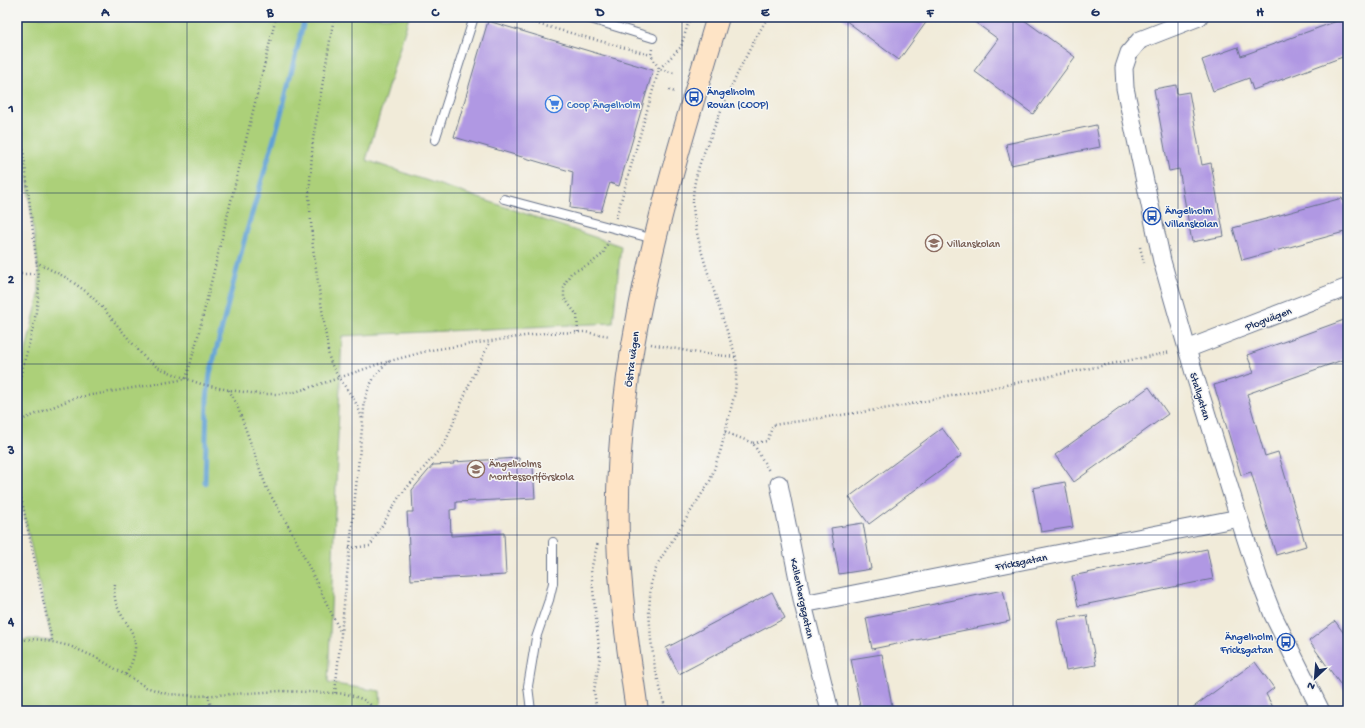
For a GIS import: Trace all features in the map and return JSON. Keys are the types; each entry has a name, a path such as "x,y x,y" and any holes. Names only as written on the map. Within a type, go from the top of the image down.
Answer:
{"main road":[{"name":"Östra vägen","path":"637,711 624,610 618,538 624,406 641,296 654,239 718,17"}],"street":[{"name":"Stallgatan","path":"1199,17 1140,40 1129,53 1124,68 1125,88 1162,260 1187,349 1239,518 1273,616 1321,711"},
{"name":"Plogvägen","path":"1187,349 1348,287"},
{"name":"Kallenbergsgatan","path":"779,484 804,604 830,711"},
{"name":"Fricksgatan","path":"804,604 1239,518"}],"lane":[{"path":"435,140 474,17"},
{"path":"584,17 653,38"},
{"path":"504,199 654,239"},
{"path":"531,711 528,686 536,638 553,583 553,542"}],"path":[{"path":"186,379 197,340 276,17"},
{"path":"334,17 313,140 309,196 313,248 327,342 332,365 339,378 356,402 362,419"},
{"path":"512,17 651,56"},
{"path":"578,332 577,315 564,298 564,285 571,273 590,264 603,254 613,228 659,69 680,47 690,17"},
{"path":"666,711 655,668 651,640 649,610 651,583 658,563 710,481 721,449 735,392 737,369 736,357 696,232 693,191 699,165 726,97 738,71 768,17"},
{"path":"653,38 651,56 659,69 674,73"},
{"path":"669,90 675,92"},
{"path":"17,110 22,139 36,262 39,274 37,301 32,328 17,391"},
{"path":"36,262 72,281 88,293 102,307 144,357 165,371 201,384 259,394 294,392 392,360 431,350 545,333 578,332 610,336"},
{"path":"17,274 39,274"},
{"path":"349,548 370,546 399,497 445,443 490,342"},
{"path":"645,342 698,353 736,357"},
{"path":"725,432 753,442 767,441 773,425 896,407 1187,349"},
{"path":"335,693 365,399 369,385 375,375 382,367 392,360"},
{"path":"17,422 74,398 186,379"},
{"path":"229,390 237,405 267,489 293,534 341,633"},
{"path":"753,442 767,469 779,484"},
{"path":"17,483 52,641"},
{"path":"115,584 115,602 132,634 135,647 132,663 125,676"},
{"path":"17,641 31,639 52,641 70,646 111,666 125,676 146,687 167,694 208,695 281,691 335,693 347,694 362,698 369,703 375,711"},
{"path":"208,695 212,711"}],"green space":[{"path":"17,17 409,17 366,160 621,246 613,323 342,336 328,683 380,691 381,711 17,711 17,641 31,639 52,641 17,483 17,388 39,295 39,274 22,139 17,113"}],"building":[{"path":"841,17 930,17 899,60"},
{"path":"968,17 1020,17 1075,57 1033,114 974,71 998,39"},
{"path":"1348,17 1348,55 1253,90 1249,78 1213,91 1202,60 1238,47 1241,56"},
{"name":"Coop Ängelholm","path":"488,21 653,70 619,186 610,183 601,212 570,208 573,172 454,137"},
{"path":"1176,85 1177,94 1189,92 1202,165 1211,163 1224,236 1192,242 1179,169 1169,171 1154,89"},
{"path":"1096,125 1100,147 1011,165 1006,144"},
{"path":"1342,198 1345,205 1348,204 1348,231 1242,260 1233,228"},
{"path":"1344,320 1348,333 1348,358 1247,394 1265,456 1278,452 1306,546 1276,555 1251,472 1241,475 1214,385 1254,373 1247,355"},
{"path":"1149,387 1168,414 1074,482 1055,455"},
{"path":"942,428 962,455 869,524 849,497"},
{"path":"519,458 520,468 533,467 535,498 456,502 456,509 450,510 451,536 504,533 506,575 411,580 407,512 413,512 412,490 433,465 454,464 453,462"},
{"path":"1065,482 1073,527 1041,532 1033,488"},
{"path":"863,523 871,569 839,574 831,528"},
{"path":"1207,549 1213,579 1078,606 1072,576"},
{"path":"1003,590 1010,621 872,649 866,618"},
{"path":"772,592 785,618 679,674 666,648"},
{"path":"1087,615 1096,665 1066,670 1057,620"},
{"path":"1335,621 1348,639 1348,695 1309,641"},
{"path":"882,654 893,711 861,711 851,659"},
{"path":"1255,662 1274,688 1266,694 1275,711 1188,711"}],"waterway":[{"path":"205,483 207,399 210,374 246,234 280,118 305,17"}],"place":[{"name":"Ängelholm Rovan (COOP)","path":"694,97"},
{"name":"Coop Ängelholm","path":"554,104"},
{"name":"Ängelholm Villanskolan","path":"1152,216"},
{"name":"Villanskolan","path":"934,243"},
{"name":"Ängelholms Montessoriförskola","path":"476,469"},
{"name":"Ängelholm Fricksgatan","path":"1286,642"}]}
